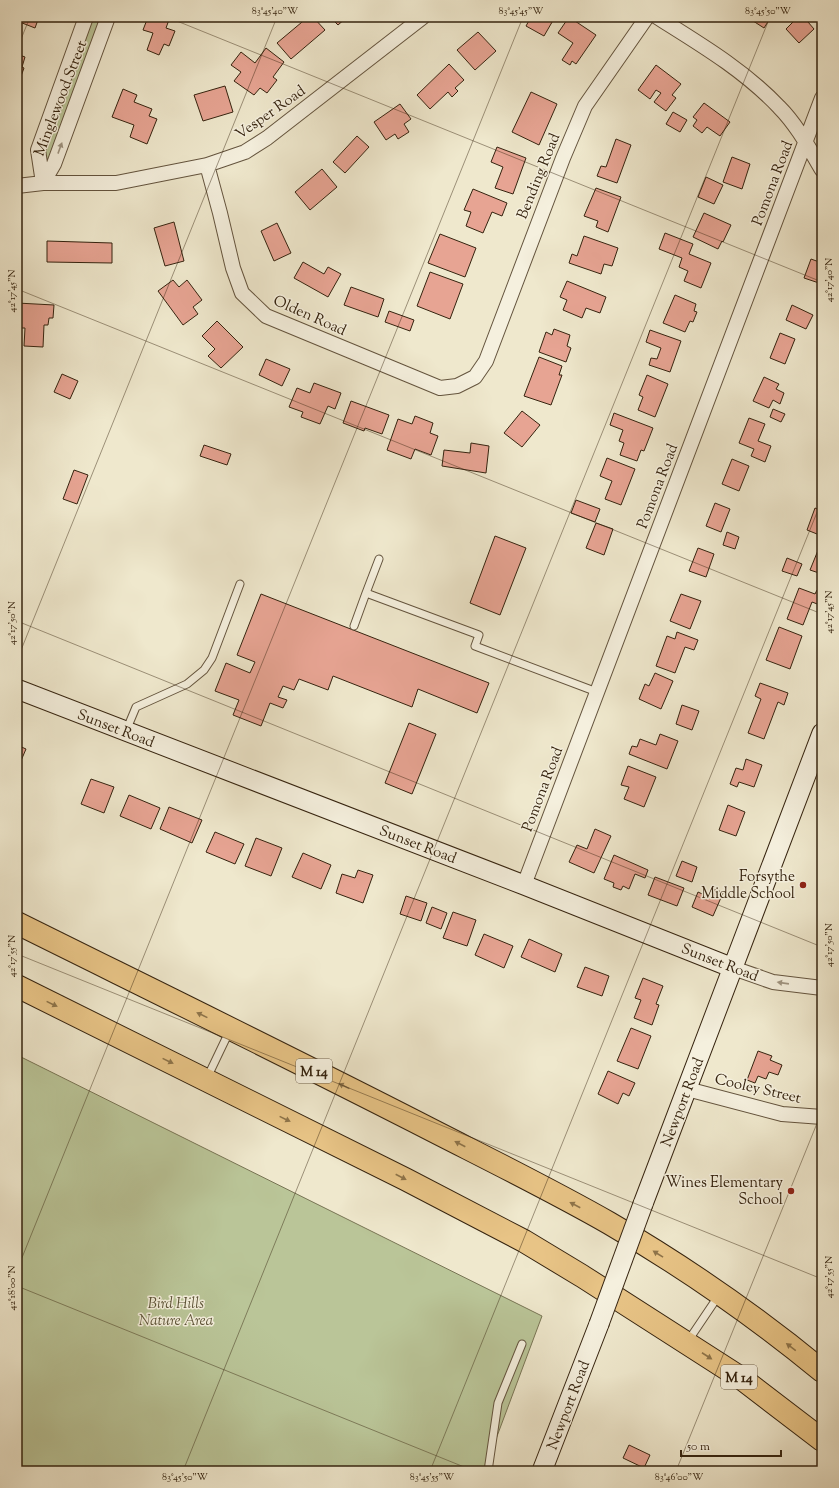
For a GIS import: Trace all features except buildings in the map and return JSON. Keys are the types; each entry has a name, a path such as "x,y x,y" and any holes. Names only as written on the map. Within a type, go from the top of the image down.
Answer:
{"highway":[{"name":"M 14","path":"17,923 436,1132 609,1223 739,1307 822,1371"},
{"name":"M 14","path":"17,986 405,1179 524,1241 582,1276 741,1378 822,1440"}],"street":[{"name":"Minglewood Street","path":"43,183 38,150 86,17"},
{"name":"Minglewood Street","path":"43,183 54,164 108,17"},
{"name":"Vesper Road","path":"17,186 43,183 116,183 207,165 245,152 267,138 423,17"},
{"name":"Bending Road","path":"486,361 563,158 585,106 647,17"},
{"path":"657,17 708,49 753,82 780,108 806,142 822,170"},
{"name":"Pomona Road","path":"524,885 822,98"},
{"name":"Olden Road","path":"207,165 233,268 242,293 266,316 440,388 457,386 475,377 486,361"},
{"name":"Sunset Road","path":"17,689 524,885 733,968 773,982 822,988"},
{"name":"Newport Road","path":"542,1471 822,733"},
{"name":"Cooley Street","path":"687,1089 782,1114 822,1117"}],"lane":[{"path":"354,626 379,559"},
{"path":"126,731 136,707 187,684 204,670 212,658 240,584"},
{"path":"366,593 479,635 475,646 597,692"},
{"path":"206,1080 230,1029"},
{"path":"687,1343 720,1294"},
{"path":"488,1471 498,1403 522,1344"}],"green space":[{"path":"92,17 101,17 47,163 40,159"},
{"name":"Bird Hills Nature Area","path":"17,1055 542,1316 484,1471 17,1471"}],"place":[{"name":"Forsythe Middle School","path":"803,885"},
{"name":"Wines Elementary School","path":"791,1191"}]}
